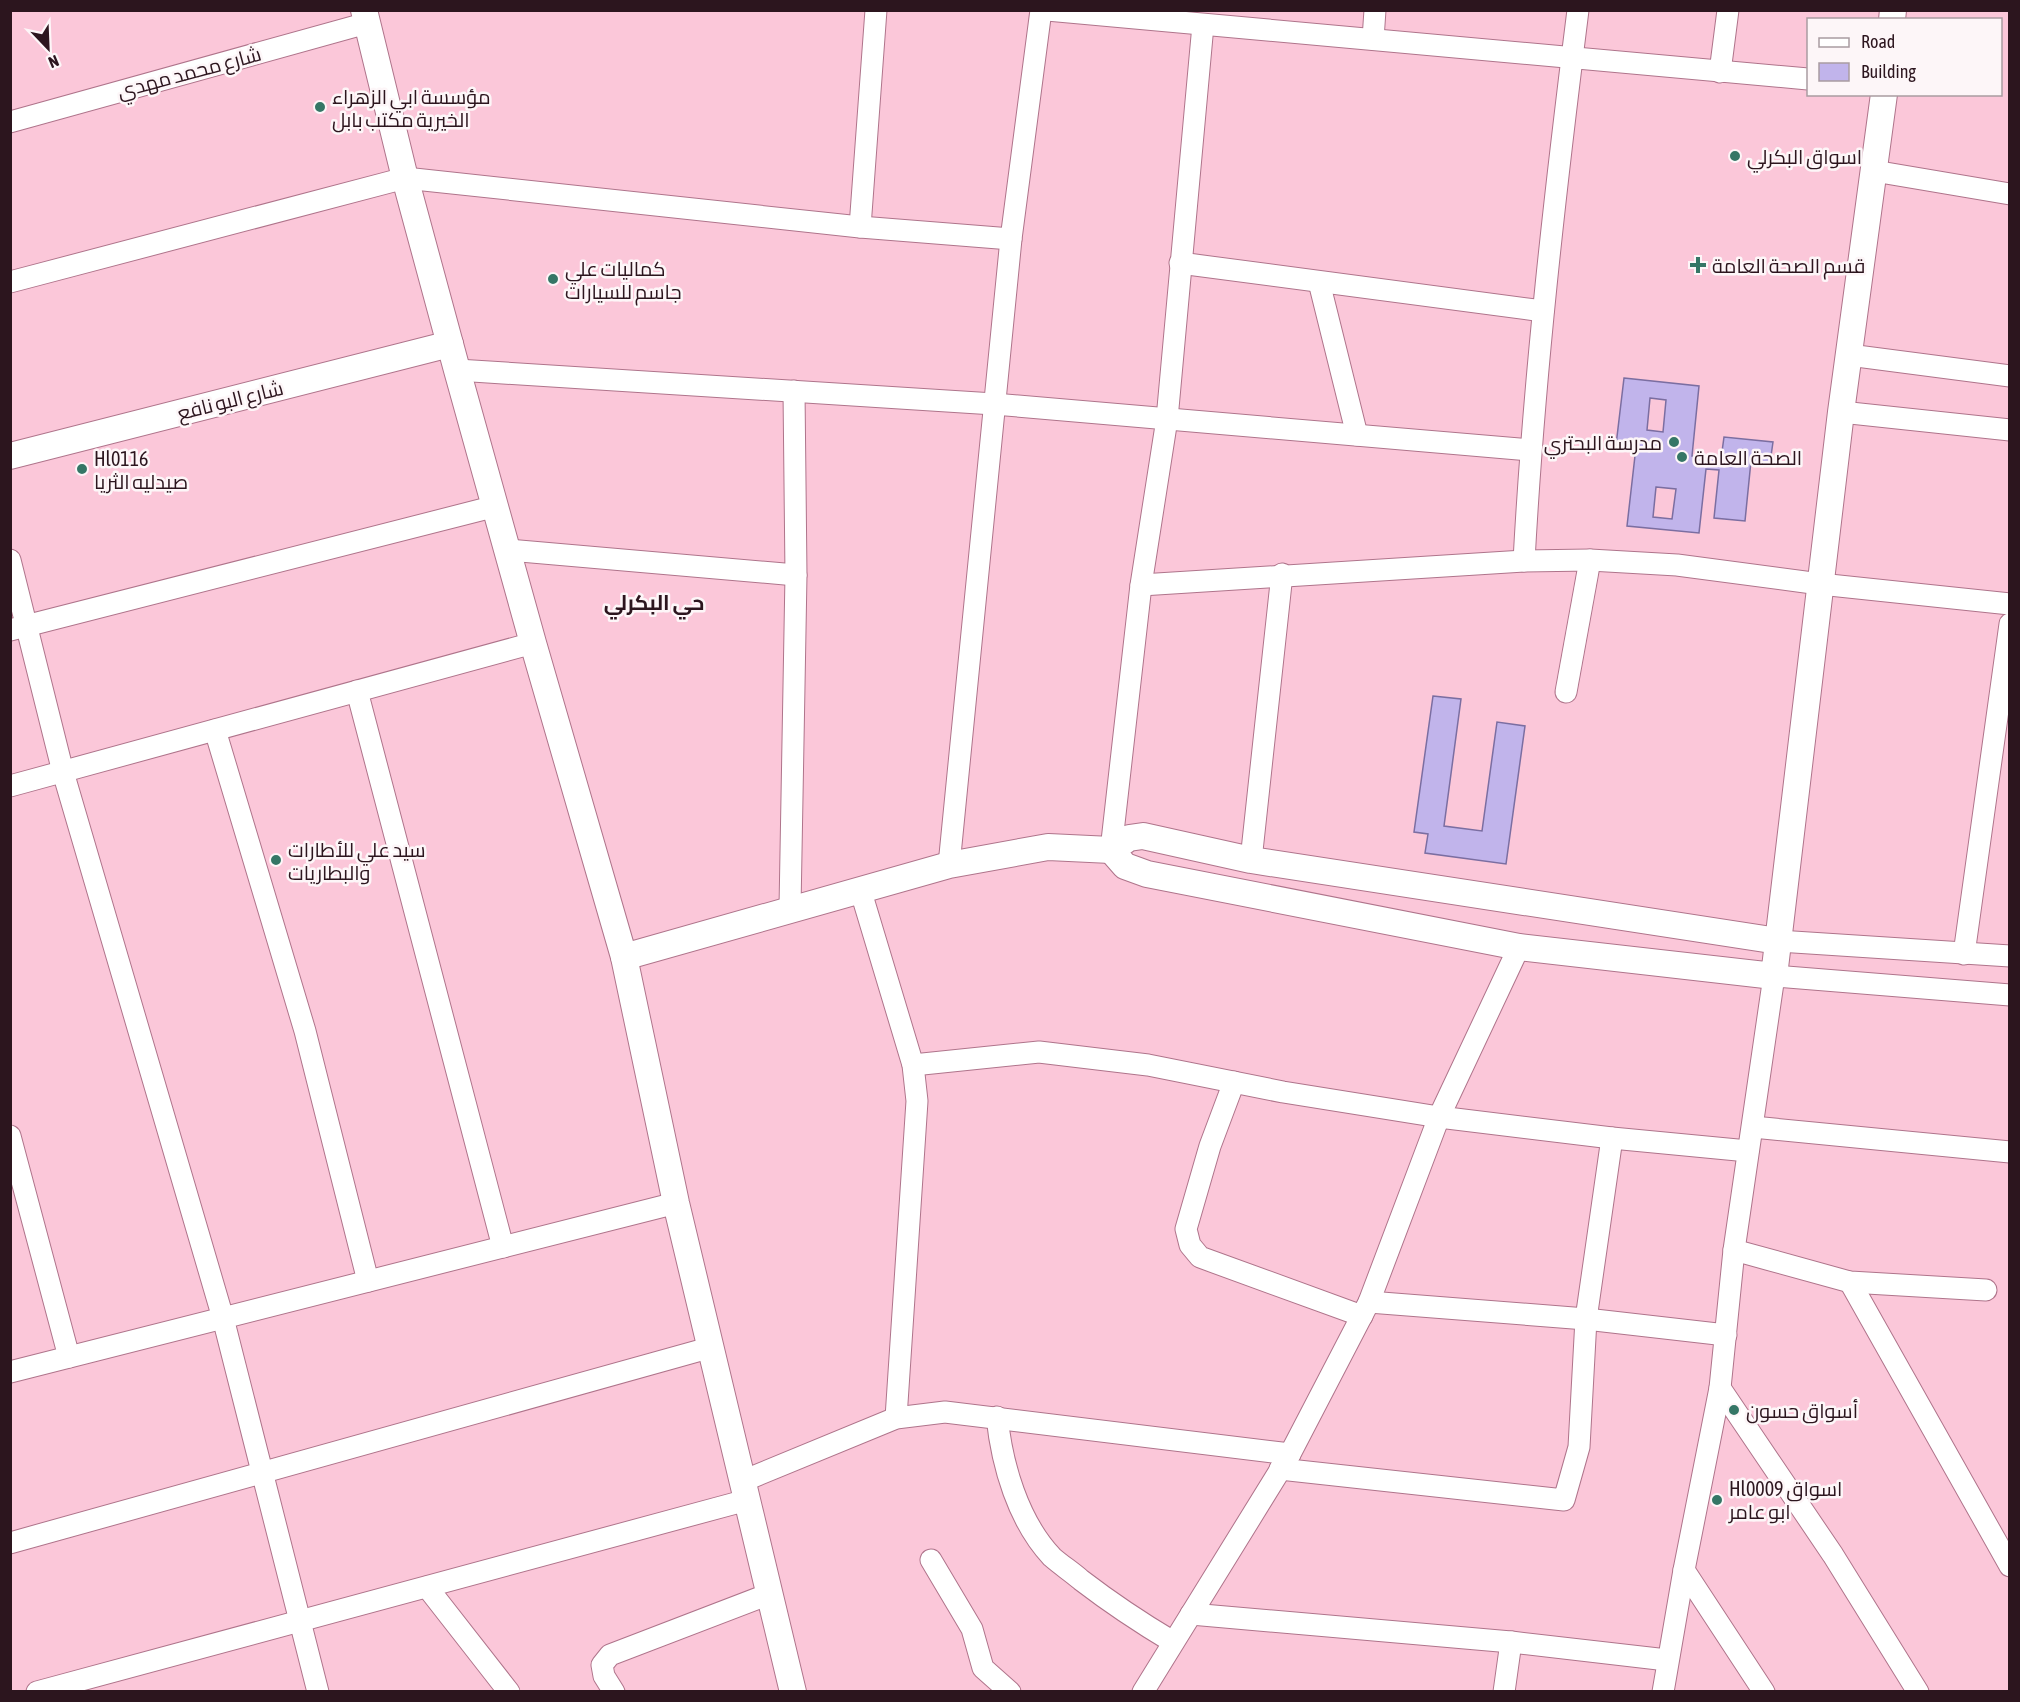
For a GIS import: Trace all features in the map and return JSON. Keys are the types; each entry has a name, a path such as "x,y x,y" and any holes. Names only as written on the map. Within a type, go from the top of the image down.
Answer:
{"street":[{"path":"860,227 876,10"},
{"path":"949,865 1011,239 1041,10"},
{"path":"1047,10 1807,79"},
{"path":"1372,39 1375,10"},
{"path":"1524,561 1530,450 1543,311 1578,10"},
{"path":"1720,72 1728,10"},
{"path":"366,17 405,178 457,370 533,644 624,957 676,1203 793,1692"},
{"name":"شارع محمد مهدي","path":"10,122 366,17"},
{"path":"1203,25 1167,420 1141,585 1111,850 1125,866 1146,874 1519,948 1774,975 2010,995"},
{"path":"1663,1692 1667,1660 1720,1388 1734,1250 1774,975 1841,412 1884,96"},
{"path":"1874,171 2010,194"},
{"path":"10,282 405,178 860,227 1011,239"},
{"path":"1180,263 1543,311"},
{"path":"1319,282 1357,435"},
{"name":"شارع البو نافع","path":"10,456 450,344"},
{"path":"1849,355 2010,376"},
{"path":"457,370 994,404 1530,450"},
{"path":"790,908 796,575 794,391"},
{"path":"1841,412 2010,430"},
{"path":"19,628 496,506"},
{"path":"508,550 796,575"},
{"path":"10,560 19,628 223,1318 264,1472 318,1692"},
{"path":"1141,585 1282,574 1524,561 1590,560 1677,565 1820,584 2010,604"},
{"path":"1566,692 1590,560"},
{"path":"1251,860 1282,574"},
{"path":"1964,954 2010,624"},
{"path":"10,786 533,644"},
{"path":"357,691 503,1247"},
{"path":"215,730 305,1031 368,1281"},
{"path":"624,957 790,908 861,892 949,865 1048,847 1111,850 1129,838 1143,836 1251,860 1778,941 2010,956"},
{"path":"861,892 913,1065 917,1101 896,1418"},
{"path":"1143,1692 1285,1462 1365,1309 1439,1117 1519,948"},
{"path":"913,1065 1039,1052 1148,1065 1439,1117 1612,1138 1748,1151"},
{"path":"1234,1082 1210,1146 1186,1229 1190,1245 1200,1257 1365,1309 1586,1319 1726,1335"},
{"path":"1753,1127 2010,1152"},
{"path":"10,1136 69,1357"},
{"path":"37,1692 427,1587 745,1490 896,1418 945,1412 997,1417 1285,1462 1564,1500 1579,1447 1586,1319 1612,1138"},
{"path":"10,1372 676,1203"},
{"path":"1734,1250 1850,1282 1986,1290"},
{"path":"1850,1282 2010,1566"},
{"path":"10,1543 712,1347"},
{"path":"1720,1388 1833,1555 1918,1692"},
{"path":"997,1417 1000,1446 1014,1491 1033,1530 1052,1557 1123,1612 1173,1642"},
{"path":"931,1560 972,1629 983,1668 1010,1692"},
{"path":"1684,1570 1764,1692"},
{"path":"427,1587 509,1692"},
{"path":"614,1692 604,1676 602,1665 610,1655 769,1594"},
{"path":"1191,1614 1511,1642 1667,1660"},
{"path":"1504,1692 1511,1642"}],"building":[{"path":"1624,378 1699,386 1692,456 1721,459 1724,437 1773,442 1770,463 1751,461 1745,521 1714,518 1719,470 1706,469 1699,533 1627,526 1636,447 1616,445","holes":["1650,398 1666,400 1663,432 1647,430","1656,487 1676,489 1672,519 1653,517"]},
{"path":"1433,696 1461,699 1444,826 1482,831 1497,722 1525,726 1506,864 1425,853 1428,834 1414,832"}],"place":[{"name":"مؤسسة ابي الزهراء الخيرية مكتب بابل","path":"320,107"},
{"name":"اسواق البكرلي","path":"1735,156"},
{"name":"قسم الصحة العامة","path":"1698,265"},
{"name":"كماليات علي جاسم للسيارات","path":"553,279"},
{"name":"مدرسة البحتري","path":"1674,442"},
{"name":"الصحة العامة","path":"1682,457"},
{"name":"Hl0116 صيدليه الثريا","path":"82,469"},
{"name":"سيد علي للأطارات والبطاريات","path":"276,860"},
{"name":"أسواق حسون","path":"1734,1410"},
{"name":"Hl0009 اسواق ابو عامر","path":"1717,1500"}],"district":[{"name":"حي البكرلي","path":"654,602"}]}
